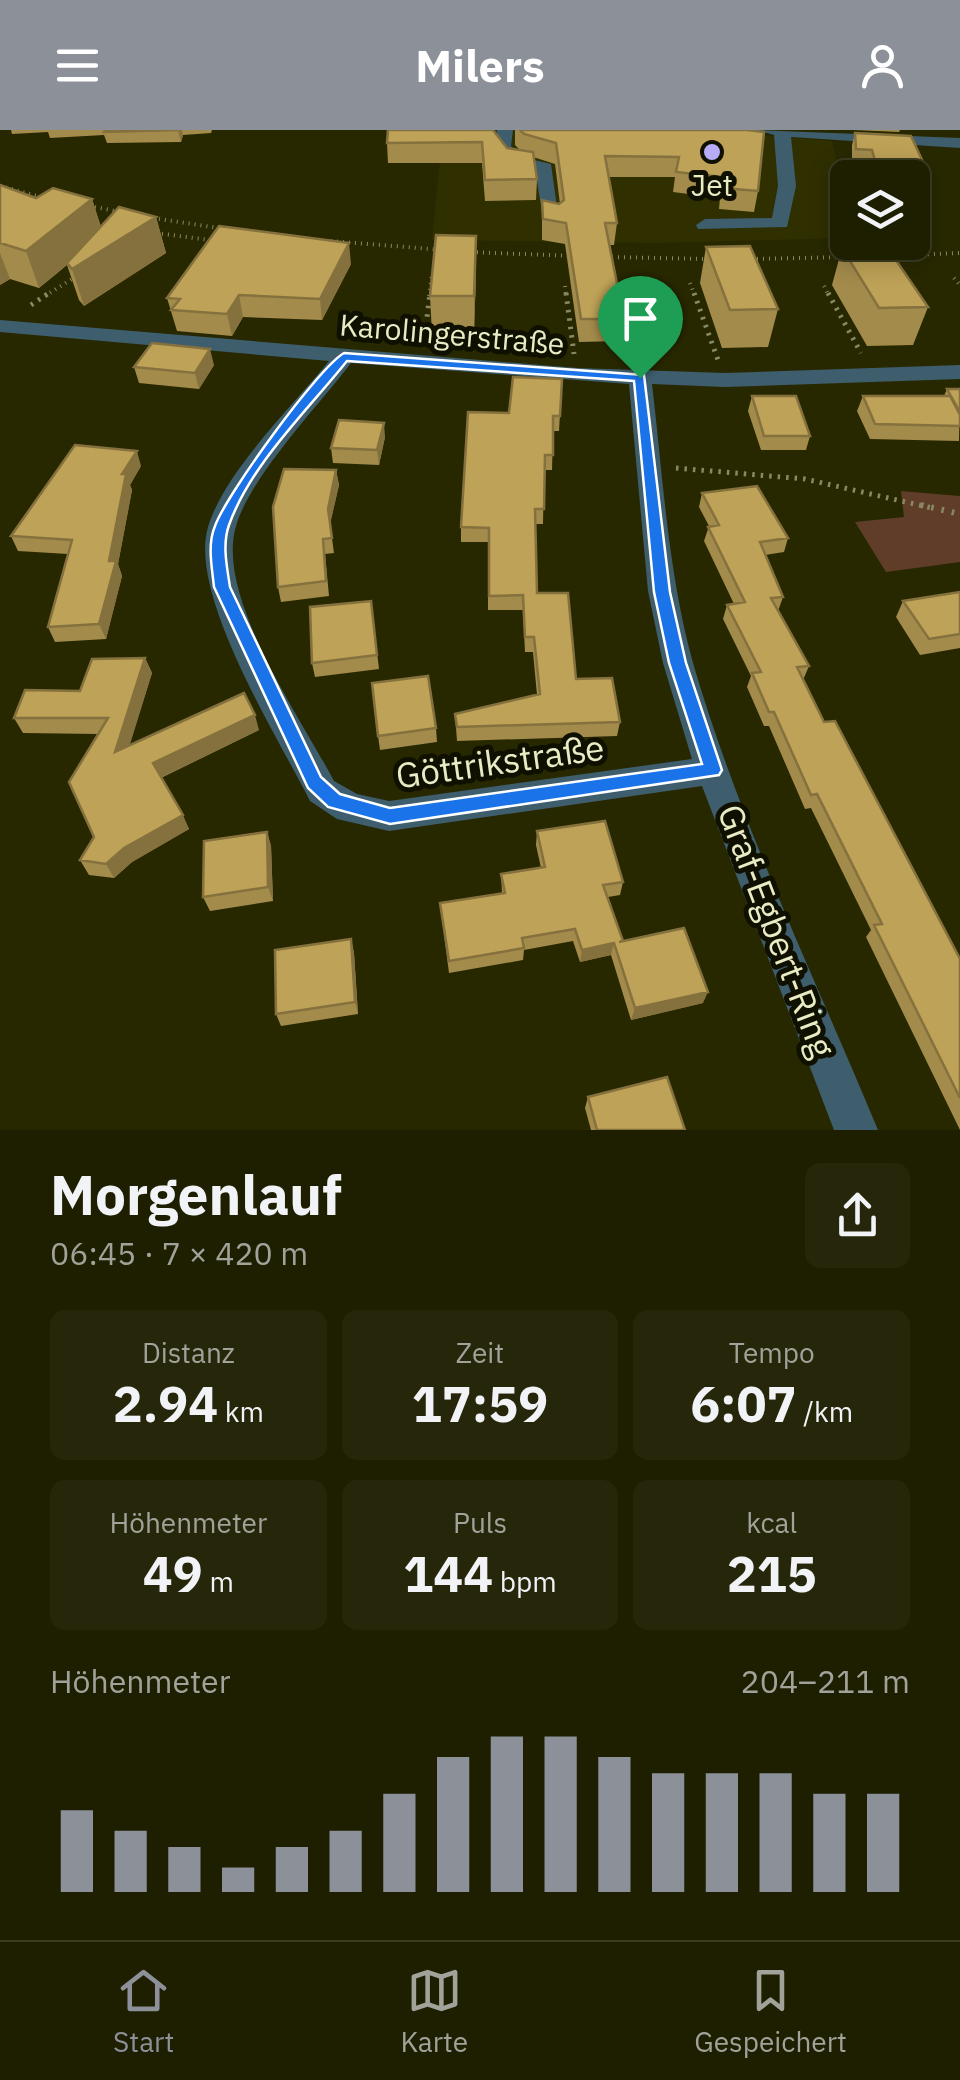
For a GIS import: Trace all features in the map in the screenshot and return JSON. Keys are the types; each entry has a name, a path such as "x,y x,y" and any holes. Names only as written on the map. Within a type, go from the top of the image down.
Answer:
{"street":[{"path":"506,130 503,147 516,162 543,164 552,218"},
{"path":"765,130 960,143"},
{"path":"705,226 780,224 787,186 782,131"},
{"name":"Karolingerstraße","path":"8,320 344,357 577,375 725,380 960,372"},
{"name":"Göttrikstraße","path":"344,357 238,490 222,526 218,553 230,610 322,791 363,812 420,814 713,770"},
{"name":"Graf-Egbert-Ring","path":"640,378 668,620 713,770 856,1130"}],"path":[{"path":"0,186 54,199"},
{"path":"73,203 131,214"},
{"path":"150,218 233,230"},
{"path":"152,234 218,241"},
{"path":"317,240 576,256"},
{"path":"930,254 960,253"},
{"path":"596,257 710,259"},
{"path":"748,259 830,257"},
{"path":"8,320 84,272"},
{"path":"421,363 432,274"},
{"path":"954,278 960,285"},
{"path":"690,283 725,380"},
{"path":"565,286 577,375"},
{"path":"824,286 873,376"},
{"path":"648,466 805,479 960,514"}],"shaded area":[{"path":"443,130 692,130 832,141 836,160 830,160 830,238 657,243 432,240"},
{"path":"901,491 960,496 960,562 886,572 855,522 904,517"}],"building":[{"path":"105,130 178,130 104,132"},
{"path":"388,130 493,130 507,148 533,152 537,179 485,180 482,142 387,143"},
{"path":"520,130 764,132 758,191 723,188 724,177 676,172 679,157 605,156 617,223 605,223 624,319 581,319 566,223 543,219 542,200 559,204 564,200 556,143"},
{"path":"855,133 911,136 922,160 875,160 872,150 856,149"},
{"path":"0,185 36,198 53,188 92,199 26,251 0,243"},
{"path":"119,207 156,217 72,269 67,263"},
{"path":"219,226 349,243 320,299 239,295 227,314 171,310 180,299 167,298"},
{"path":"436,235 476,236 474,296 430,296"},
{"path":"750,246 778,309 730,310 706,247"},
{"path":"849,260 896,260 928,307 879,308"},
{"path":"152,343 210,349 195,373 134,367"},
{"path":"513,377 562,379 560,416 553,416 553,455 545,455 544,509 535,509 537,593 568,593 576,679 612,678 620,722 457,727 455,714 540,694 534,637 525,637 523,595 489,596 489,528 461,527 468,412 509,413"},
{"path":"947,389 960,389 960,412"},
{"path":"752,396 796,396 810,436 764,436"},
{"path":"863,396 950,396 960,415 960,426 875,424"},
{"path":"339,420 384,423 377,450 331,448"},
{"path":"75,445 137,451 122,474 126,474 109,561 116,561 99,624 48,627 72,540 11,536"},
{"path":"284,469 336,470 328,509 332,538 323,539 326,581 278,587 273,507"},
{"path":"757,486 788,538 760,542 783,597 771,598 809,666 797,667 824,722 835,721 960,959 960,1098 874,925 882,924 817,794 811,795 774,712 769,712 752,673 761,672 727,605 745,602 708,527 719,525 702,493"},
{"path":"960,592 960,634 929,639 903,601"},
{"path":"371,601 377,655 312,663 310,607"},
{"path":"145,658 115,752 244,693 255,715 153,763 183,815 124,848 106,864 80,860 94,837 69,782 108,718 14,718 25,690 80,691 92,659"},
{"path":"428,676 436,728 378,736 372,683"},
{"path":"605,821 623,882 603,885 623,941 619,942 684,928 708,992 635,1008 614,943 582,950 575,929 522,938 524,948 449,961 440,903 505,893 501,874 545,867 537,831"},
{"path":"267,832 268,887 203,897 204,841"},
{"path":"351,939 355,1002 276,1014 275,950"},
{"path":"667,1077 685,1130 597,1130 588,1097"}],"place":[{"name":"Jet","path":"712,152"}],"route":[{"path":"344,357 640,378 662,592 678,663 713,770 420,814 390,816 363,812 334,801 315,782 222,587 218,553 222,526 252,471 344,357"}]}
